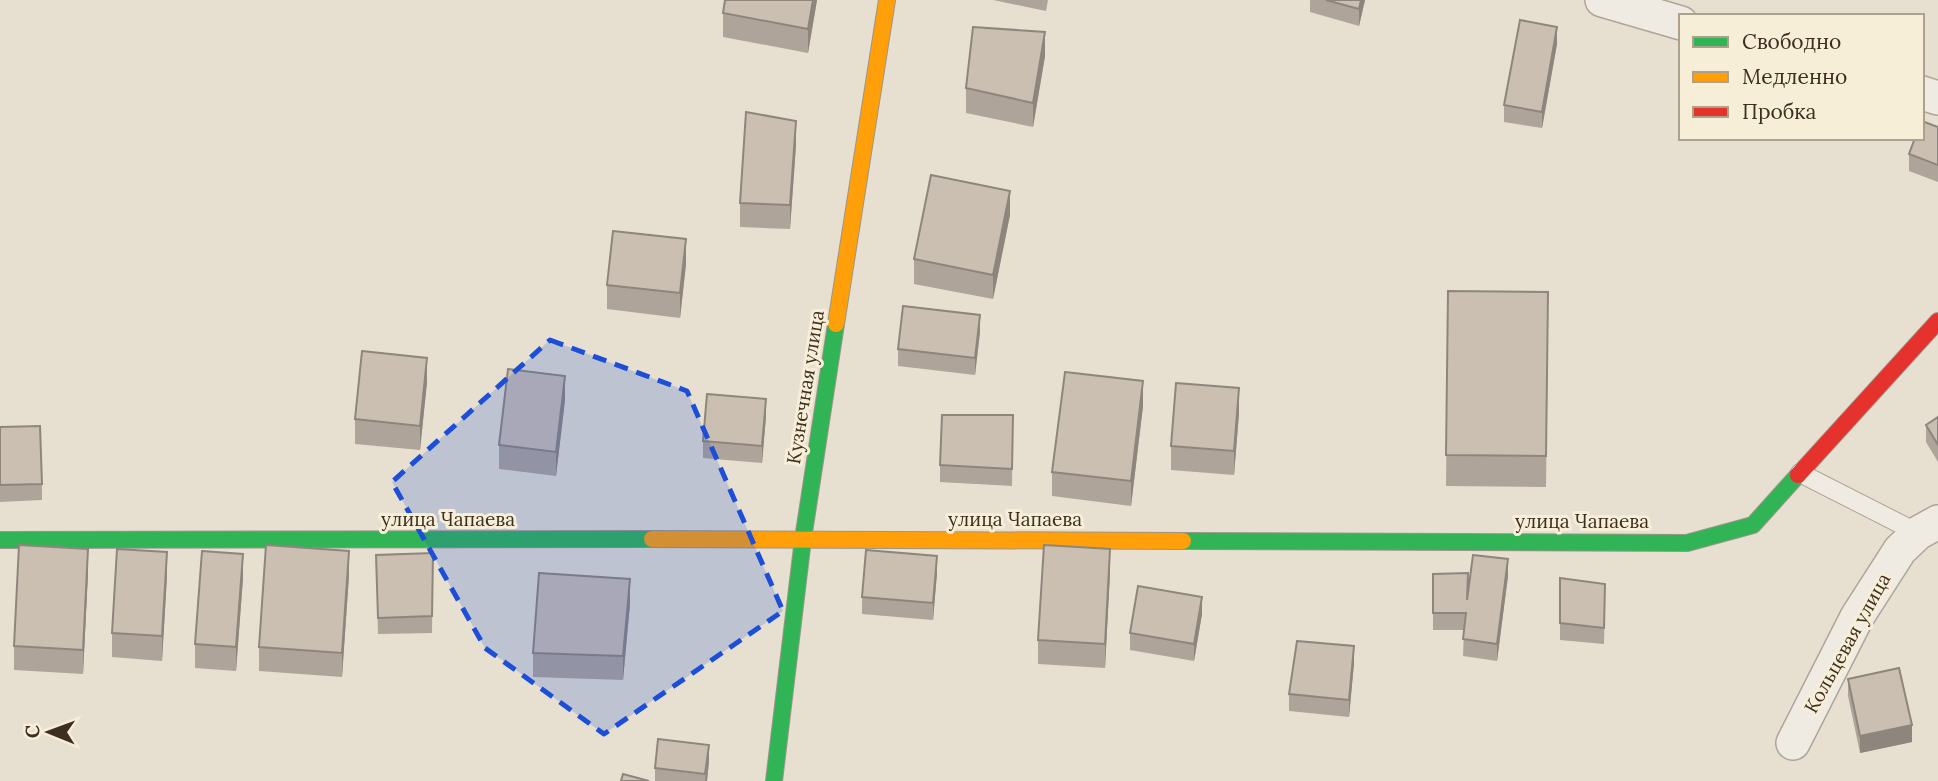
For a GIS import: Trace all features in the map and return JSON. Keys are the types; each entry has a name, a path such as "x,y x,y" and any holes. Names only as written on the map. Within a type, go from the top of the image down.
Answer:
{"street":[{"name":"Кузнечная улица","path":"774,781 803,539 887,0"},
{"path":"1602,0 1679,22"},
{"name":"улица Чапаева","path":"0,540 803,539 1687,543 1753,525 1938,321"},
{"name":"Кольцевая улица","path":"1793,743 1857,617 1900,550 1928,528"}],"lane":[{"path":"1800,473 1928,528"}],"highlighted area":[{"path":"550,340 687,391 783,611 604,734 485,648 392,482"}],"building":[{"path":"725,0 813,0 808,29 723,13"},
{"path":"1326,0 1361,0 1359,9"},
{"path":"1520,20 1557,27 1542,112 1504,105"},
{"path":"973,27 1045,32 1033,103 966,88"},
{"path":"746,112 796,121 790,205 740,203"},
{"path":"1924,122 1938,127 1938,165 1909,154 1914,140 1924,140"},
{"path":"931,175 1010,191 993,275 914,259"},
{"path":"613,231 686,239 680,293 607,285"},
{"path":"1448,291 1548,292 1546,456 1446,455"},
{"path":"903,306 980,315 975,358 898,349"},
{"path":"362,351 427,358 420,426 355,419"},
{"path":"508,369 565,376 556,452 499,445"},
{"path":"1065,372 1143,381 1131,481 1052,472"},
{"path":"1176,383 1239,388 1234,451 1171,446"},
{"path":"707,394 766,399 762,446 703,441"},
{"path":"942,415 1013,415 1012,469 940,465"},
{"path":"1938,417 1938,445 1926,425"},
{"path":"40,426 42,484 0,485 0,427"},
{"path":"19,545 88,549 83,650 14,646"},
{"path":"266,545 349,551 342,653 259,647"},
{"path":"1044,545 1110,549 1105,644 1038,640"},
{"path":"117,549 167,552 162,636 112,633"},
{"path":"866,550 937,556 933,603 862,597"},
{"path":"202,551 243,554 236,647 195,644"},
{"path":"433,553 432,616 378,618 376,555"},
{"path":"1473,555 1508,559 1497,644 1463,639 1466,613 1433,613 1433,574 1468,573 1467,600"},
{"path":"539,573 630,579 623,656 533,653"},
{"path":"1560,578 1605,584 1604,628 1560,623"},
{"path":"1138,586 1202,597 1194,644 1130,633"},
{"path":"1297,641 1354,646 1349,700 1289,694"},
{"path":"1899,668 1912,725 1860,736 1848,679"},
{"path":"658,739 709,745 705,774 655,768"},
{"path":"623,774 649,781 621,781"}],"traffic: fast":[{"path":"774,781 803,539 836,324"},
{"path":"1183,541 1687,543 1753,525 1798,475"},
{"path":"0,540 652,539"}],"traffic: slow":[{"path":"836,324 887,0"},
{"path":"652,539 1183,541"}],"traffic: jam":[{"path":"1798,475 1938,321"}]}
